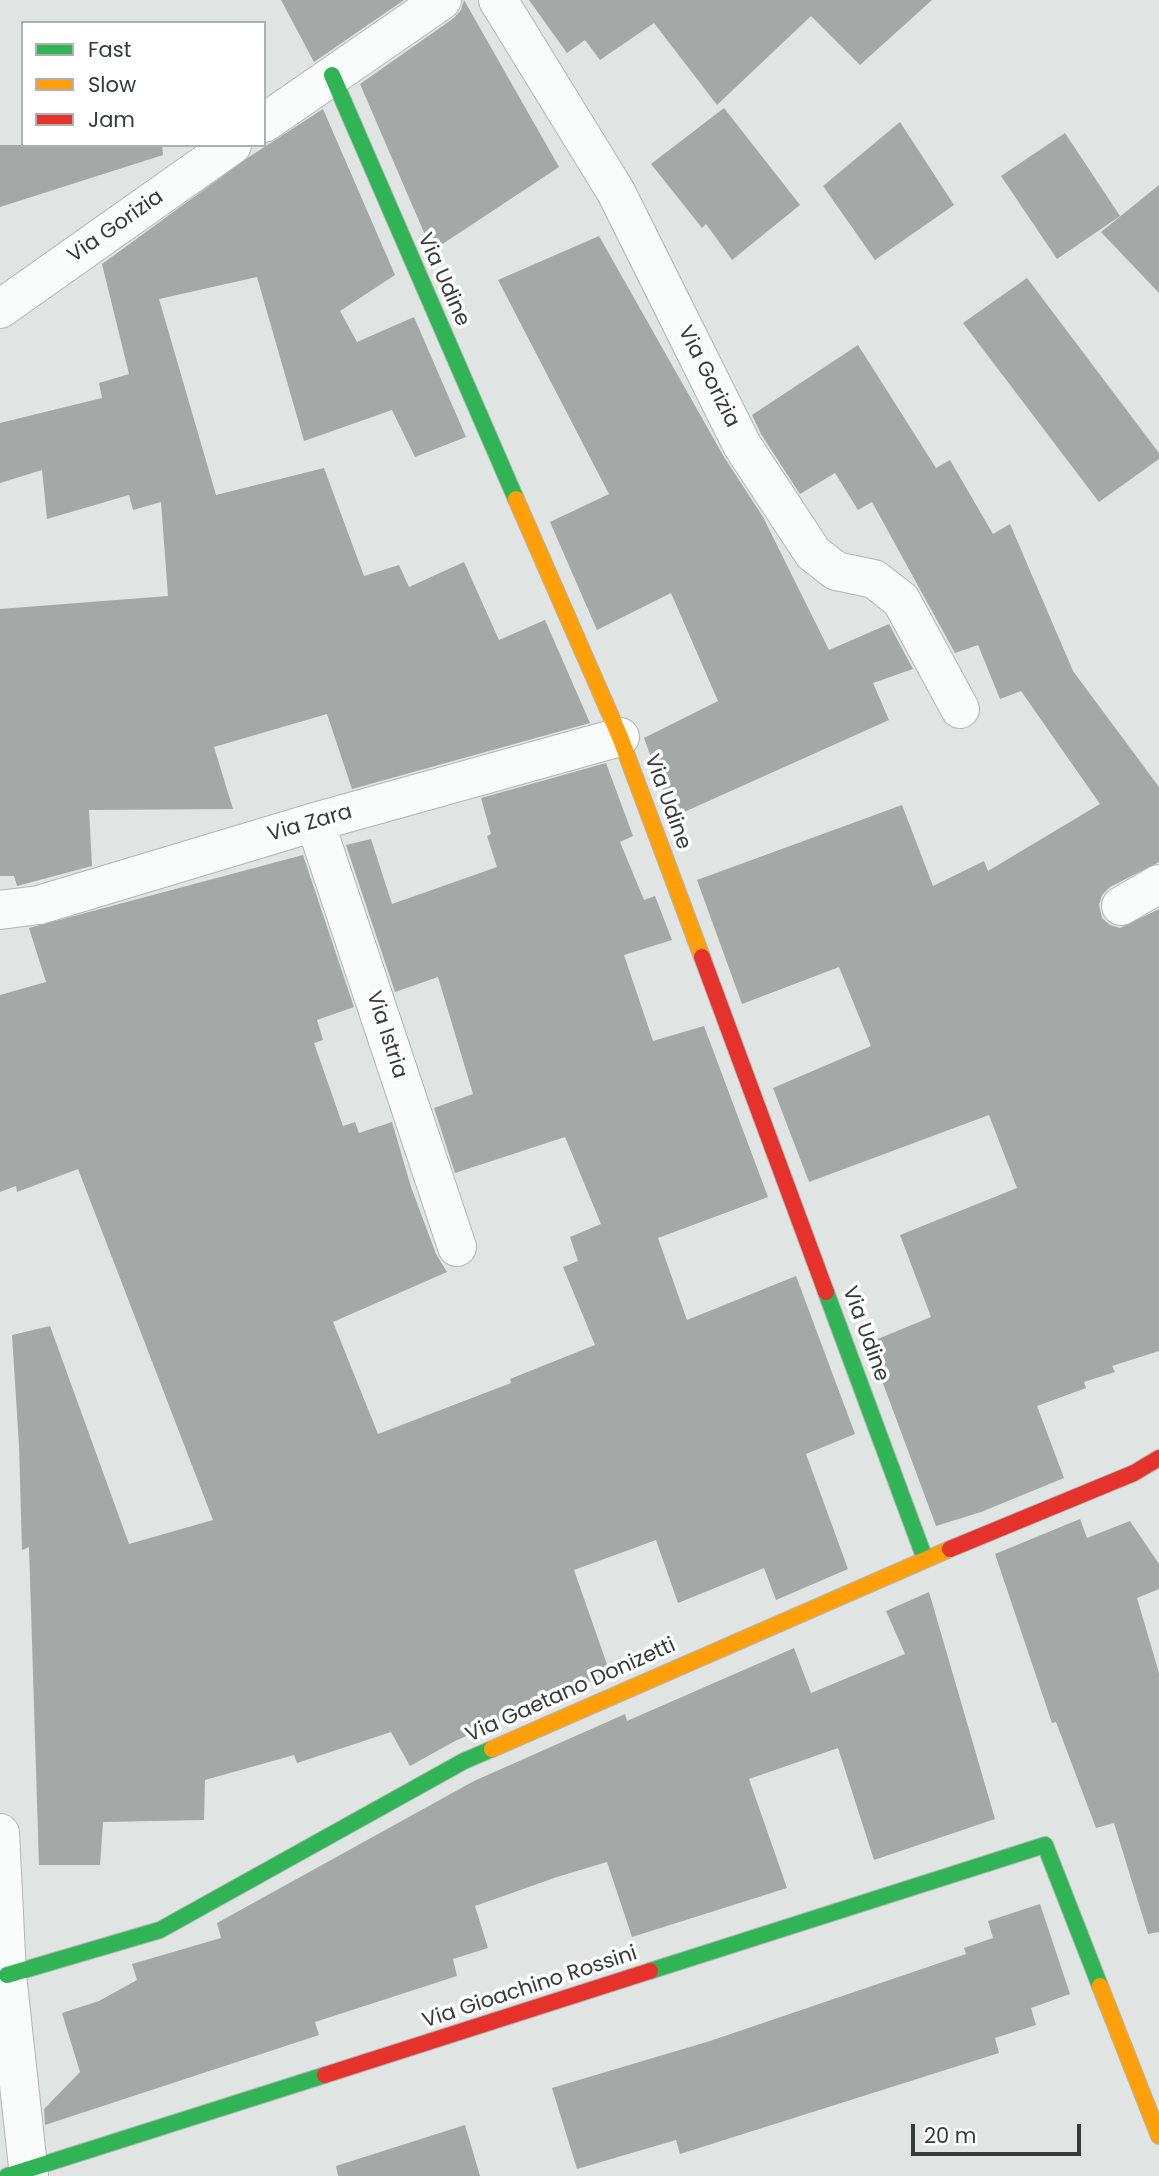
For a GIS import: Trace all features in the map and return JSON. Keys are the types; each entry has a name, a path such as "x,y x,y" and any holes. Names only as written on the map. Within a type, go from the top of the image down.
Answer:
{"street":[{"path":"266,122 442,0"},
{"name":"Via Gorizia","path":"498,0 616,192 742,445 813,553 836,571 874,579 901,600 960,709"},
{"name":"Via Udine","path":"332,75 620,737 925,1559"},
{"name":"Via Gorizia","path":"0,309 229,147"},
{"name":"Via Zara","path":"0,910 38,905 315,822 620,737"},
{"name":"Via Istria","path":"315,822 457,1247"},
{"path":"1121,906 1159,884"},
{"name":"Via Gaetano Donizetti","path":"7,1975 160,1930 464,1761 925,1559 1134,1473 1159,1458"},
{"path":"0,1833 21,2173"},
{"name":"Via Gioachino Rossini","path":"21,2173 1045,1845 1159,2136"}],"building":[{"path":"281,0 404,0 314,62"},
{"path":"464,0 559,167 432,251 360,84 454,18 461,10"},
{"path":"529,0 932,0 860,65 811,16 717,105 654,23 600,60 585,40 567,53"},
{"path":"724,108 800,205 732,260 706,224 702,228 651,164"},
{"path":"323,109 395,275 340,311 357,342 414,317 466,437 415,457 392,410 304,441 257,277 159,299 216,495 324,468 364,576 399,565 409,587 464,562 499,640 545,620 590,723 352,789 327,714 214,747 233,809 89,810 92,866 17,886 14,876 0,876 0,609 168,596 161,502 133,510 129,495 47,519 42,470 0,483 0,423 102,398 99,383 129,374 102,264 266,146"},
{"path":"900,122 954,205 875,260 823,186"},
{"path":"1065,133 1120,216 1057,259 1001,176"},
{"path":"0,145 162,147 163,155 0,207"},
{"path":"1159,185 1159,293 1101,232"},
{"path":"599,236 724,457 763,517 829,650 889,624 913,669 873,683 889,720 673,817 644,738 718,701 671,593 597,630 550,522 609,494 498,280"},
{"path":"1027,278 1159,453 1159,459 1099,502 963,323"},
{"path":"858,345 936,468 950,460 993,534 1010,524 1073,671 1159,787 1159,862 1110,887 1102,895 1099,905 1102,918 1110,925 1120,928 1159,909 1159,1351 1112,1366 1115,1372 1084,1382 1086,1388 1037,1406 1064,1478 981,1512 936,1526 868,1343 931,1317 900,1235 1017,1188 989,1115 809,1182 773,1088 871,1046 839,967 742,1004 697,880 902,805 933,886 984,861 988,871 1100,804 1021,691 1000,699 978,645 955,653 872,502 858,510 835,473 800,494 761,434 752,415"},
{"path":"606,763 633,836 620,842 644,900 655,896 672,940 624,955 653,1041 704,1026 768,1197 658,1238 687,1320 796,1276 855,1434 806,1454 848,1569 776,1600 764,1568 678,1603 656,1540 574,1570 610,1673 455,1741 410,1766 391,1732 297,1763 294,1755 205,1780 204,1820 103,1822 100,1865 39,1865 29,1547 22,1550 12,1335 50,1326 129,1544 213,1520 78,1169 17,1192 16,1186 0,1192 0,995 46,982 29,928 303,855 354,1007 317,1020 323,1040 314,1043 343,1126 355,1122 359,1133 392,1122 411,1187 436,1254 447,1272 333,1322 378,1434 511,1383 510,1379 595,1345 563,1267 578,1261 570,1237 601,1224 565,1137 455,1173 434,1108 473,1094 438,977 395,992 346,845 371,839 392,904 497,867 487,836 491,834 481,798"},
{"path":"1080,1519 1087,1538 1130,1521 1159,1564 1159,1589 1137,1598 1159,1673 1159,1932 1148,1934 1114,1823 1096,1828 1056,1722 1052,1723 995,1554"},
{"path":"929,1592 995,1819 874,1860 838,1748 749,1779 787,1888 632,1937 607,1862 557,1877 475,1906 488,1948 453,1959 457,1976 315,2022 319,2035 45,2125 44,2109 80,2072 62,2013 99,2001 137,1980 132,1964 221,1938 217,1923 474,1781 625,1714 627,1721 794,1648 811,1693 905,1654 886,1611"},
{"path":"1040,1904 1070,1994 1031,2008 1036,2025 995,2038 999,2053 680,2154 676,2140 577,2169 552,2088 710,2041 966,1954 964,1948 993,1938 988,1921"},
{"path":"465,2125 480,2176 338,2176 336,2166"}],"traffic: fast":[{"path":"332,75 516,499"},
{"path":"826,1292 925,1559"},
{"path":"7,1975 160,1930 464,1761 492,1749"},
{"path":"650,1971 1045,1845 1100,1986"},
{"path":"7,2176 325,2075"}],"traffic: slow":[{"path":"516,499 620,737 702,957"},
{"path":"492,1749 950,1549"},
{"path":"1100,1986 1159,2136"}],"traffic: jam":[{"path":"702,957 826,1292"},
{"path":"950,1549 1134,1473 1159,1458"},
{"path":"325,2075 650,1971"}]}
